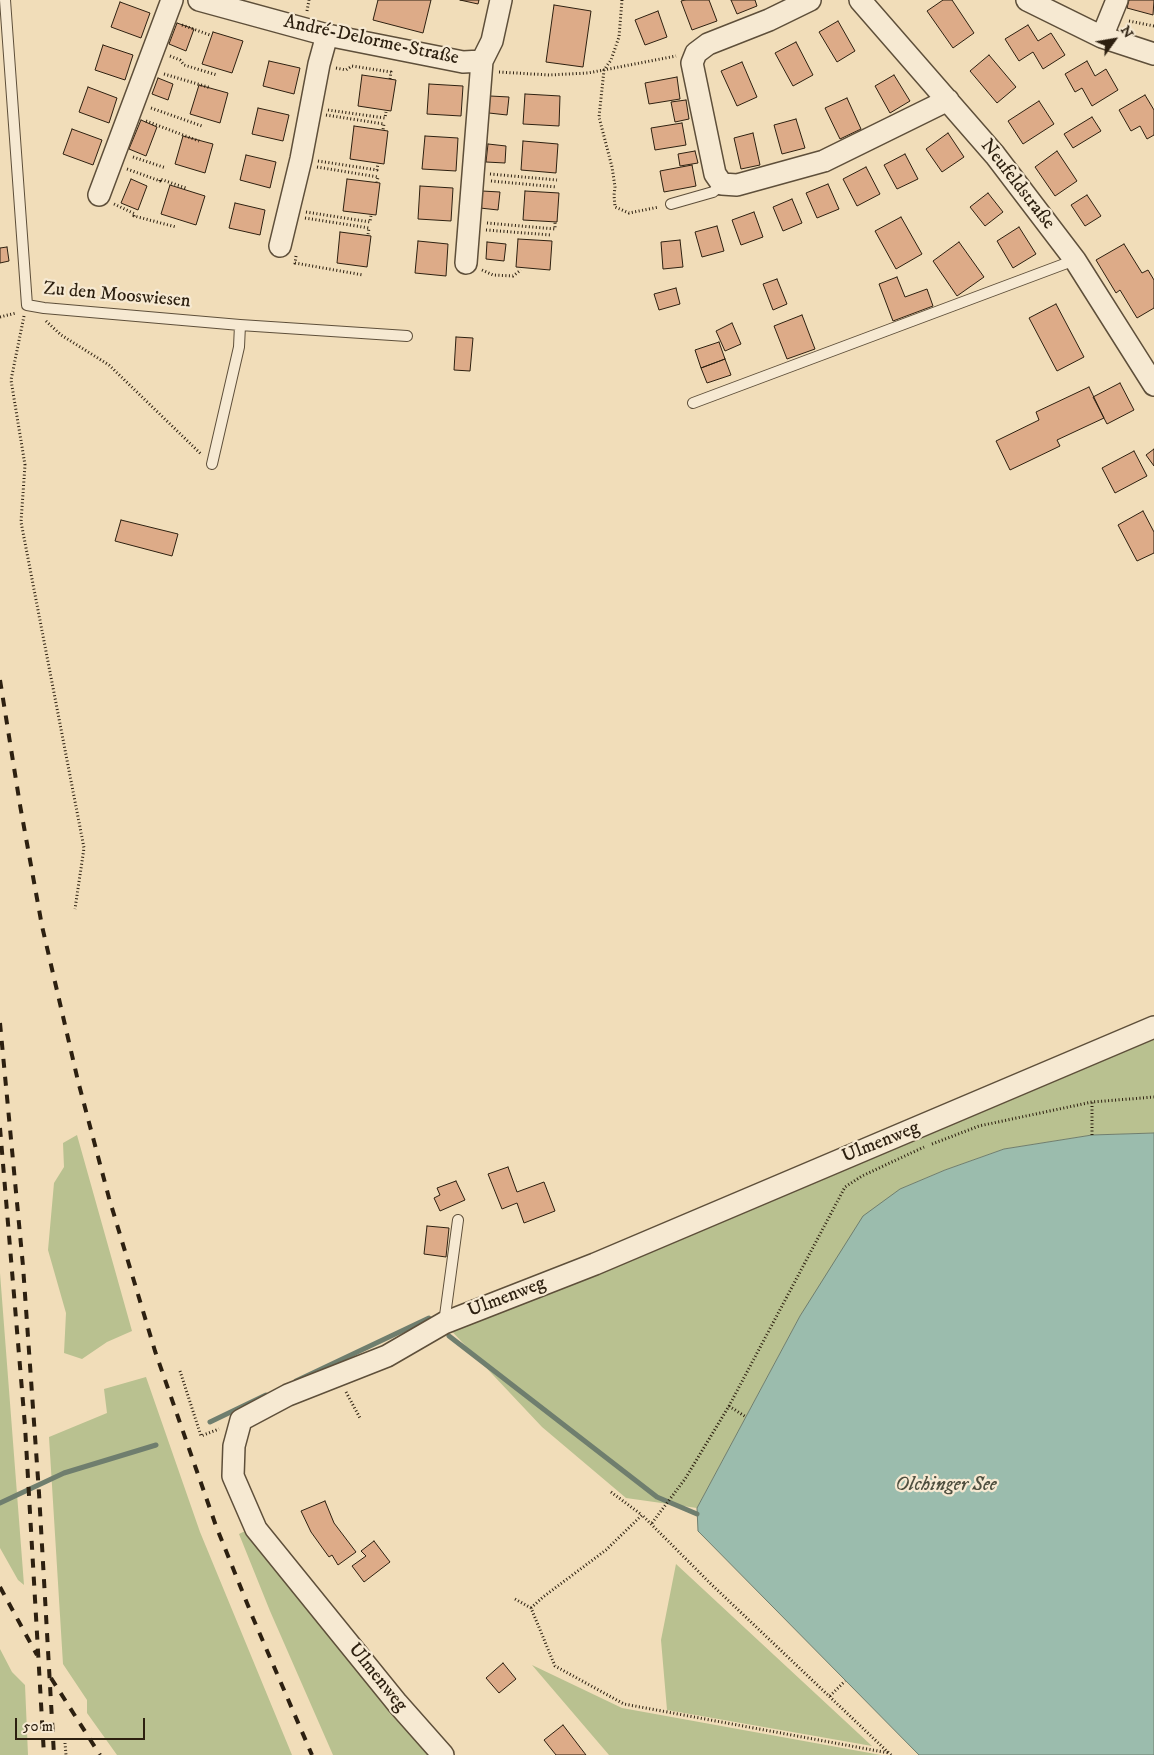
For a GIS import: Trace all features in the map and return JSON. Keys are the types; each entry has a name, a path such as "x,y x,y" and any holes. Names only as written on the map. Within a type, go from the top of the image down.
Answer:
{"street":[{"name":"André-Delorme-Straße","path":"199,0 327,35 463,62 482,61 492,41 501,0"},
{"path":"810,0 769,20 708,44 696,53 692,63 715,174 722,184 737,185 824,161 948,100"},
{"name":"Neufeldstraße","path":"860,0 995,155 1075,260 1154,385"},
{"path":"1028,0 1102,37 1154,54"},
{"path":"1102,37 1117,0"},
{"path":"99,195 169,9"},
{"path":"280,246 300,161 319,64 327,35"},
{"path":"466,263 482,61"},
{"name":"Ulmenweg","path":"443,1755 397,1703 256,1529 233,1476 234,1446 241,1420 288,1395 387,1356 444,1323 595,1264 1154,1027"}],"lane":[{"name":"Zu den Mooswiesen","path":"5,0 27,305 240,324 407,336"},
{"path":"671,204 713,192 722,184"},
{"path":"694,403 1075,260"},
{"path":"212,464 239,347 240,324"},
{"path":"444,1323 458,1220"}],"path":[{"path":"622,0 619,37 611,60 604,70 599,117 612,167 615,207 629,213 671,204"},
{"path":"169,9 210,35"},
{"path":"482,61 501,72 549,75 588,73 696,53"},
{"path":"150,59 180,60 184,65 217,75"},
{"path":"150,59 211,88"},
{"path":"319,64 346,70 352,66 391,72 390,79"},
{"path":"130,109 202,126"},
{"path":"130,109 199,141"},
{"path":"311,109 385,118 386,112"},
{"path":"311,109 384,124 383,130"},
{"path":"112,157 166,168"},
{"path":"112,157 160,181 186,188"},
{"path":"300,161 377,170 378,163"},
{"path":"300,161 378,177 377,182"},
{"path":"473,176 557,180"},
{"path":"473,176 557,187"},
{"path":"99,195 135,214 134,216 176,227"},
{"path":"288,211 370,222 371,215"},
{"path":"288,211 369,228 368,235"},
{"path":"468,225 555,229 555,222"},
{"path":"468,225 551,235"},
{"path":"280,246 296,254 295,263 364,275"},
{"path":"466,263 470,269 484,270 493,274 513,276 521,270"},
{"path":"75,909 84,848 21,522 25,465 10,380 27,305 61,335 110,365 212,464"},
{"path":"652,1523 685,1479 729,1406 845,1187 862,1176 928,1145 979,1126 1092,1102 1154,1097"},
{"path":"1092,1102 1092,1135"},
{"path":"180,1371 200,1436"},
{"path":"338,1376 360,1418"},
{"path":"729,1406 746,1417"},
{"path":"611,1492 652,1523 711,1584 890,1754"},
{"path":"531,1608 543,1596 606,1550 642,1515"},
{"path":"515,1598 531,1608 555,1666 624,1704 890,1754"},
{"path":"830,1696 845,1680"},
{"path":"65,1743 66,1755"}],"green space":[{"path":"1154,1027 1154,1133 1092,1135 1004,1149 945,1170 900,1189 800,1316 697,1508 626,1498 542,1427 444,1323"},
{"path":"77,1135 132,1331 107,1342 82,1359 64,1353 66,1313 48,1250 54,1183 64,1167 63,1143"},
{"path":"0,1273 24,1585 18,1580 0,1548"},
{"path":"146,1377 200,1532 292,1755 117,1755 87,1713 87,1700 63,1664 49,1437 107,1413 104,1389"},
{"path":"247,1530 432,1755 333,1755 270,1611 239,1534"},
{"path":"676,1564 872,1746 667,1710 661,1640"},
{"path":"0,1649 12,1672 25,1685 28,1755 0,1755"},
{"path":"532,1665 622,1708 881,1755 609,1755"}],"water":[{"name":"Olchinger See","path":"1154,1133 1154,1755 919,1755 698,1531 697,1508 800,1316 863,1216 900,1189 945,1170 1004,1149 1092,1135"}],"building":[{"path":"378,0 431,0 423,33 373,20"},
{"path":"460,0 479,0 478,4"},
{"path":"709,0 717,21 692,30 681,1"},
{"path":"731,0 755,0 757,6 737,14"},
{"path":"943,0 952,0 974,33 953,48 927,11"},
{"path":"1129,0 1154,0 1153,15 1127,8"},
{"path":"120,2 150,13 141,38 111,27"},
{"path":"554,5 591,11 583,67 546,62"},
{"path":"658,11 667,37 645,45 635,20"},
{"path":"838,21 855,51 837,62 819,32"},
{"path":"177,23 194,29 186,51 169,44"},
{"path":"1028,25 1038,41 1051,33 1065,55 1043,69 1033,52 1019,61 1005,39"},
{"path":"213,32 243,41 232,73 202,64"},
{"path":"796,42 813,75 793,86 775,53"},
{"path":"103,45 133,55 125,80 95,70"},
{"path":"989,55 1016,87 997,103 970,71"},
{"path":"269,61 300,68 294,94 263,86"},
{"path":"1087,61 1095,76 1106,69 1118,90 1092,106 1082,88 1075,92 1065,74"},
{"path":"742,62 757,97 737,106 721,71"},
{"path":"362,75 396,80 391,111 358,106"},
{"path":"894,75 910,101 890,113 875,86"},
{"path":"677,77 680,99 649,104 645,83"},
{"path":"158,78 173,84 168,100 152,94"},
{"path":"429,84 463,86 461,116 427,114"},
{"path":"199,85 228,93 220,123 190,114"},
{"path":"88,87 117,98 109,123 79,112"},
{"path":"525,94 560,96 559,126 523,124"},
{"path":"1145,95 1154,110 1154,135 1147,139 1140,126 1131,131 1119,110"},
{"path":"490,96 509,97 507,115 489,113"},
{"path":"847,98 861,129 840,139 825,108"},
{"path":"686,100 689,119 675,122 671,102"},
{"path":"1039,101 1054,124 1023,144 1008,121"},
{"path":"258,108 289,115 283,141 252,134"},
{"path":"1092,117 1101,131 1073,148 1064,134"},
{"path":"796,119 805,148 782,154 774,125"},
{"path":"141,120 157,127 146,156 129,149"},
{"path":"682,123 686,145 655,150 651,128"},
{"path":"354,126 388,131 384,164 350,159"},
{"path":"72,129 102,140 93,165 63,154"},
{"path":"753,133 760,165 741,169 734,138"},
{"path":"948,133 964,157 942,172 926,149"},
{"path":"183,136 213,144 205,173 175,164"},
{"path":"425,136 458,138 456,171 422,169"},
{"path":"523,141 558,144 556,173 521,170"},
{"path":"488,144 506,146 505,163 486,162"},
{"path":"695,151 698,163 680,166 678,154"},
{"path":"1057,151 1077,181 1055,196 1035,167"},
{"path":"905,154 918,179 897,189 884,165"},
{"path":"246,155 276,162 270,188 240,180"},
{"path":"692,165 696,186 664,192 660,171"},
{"path":"866,167 880,194 857,206 843,179"},
{"path":"131,179 147,186 138,210 121,203"},
{"path":"347,179 380,183 376,215 343,211"},
{"path":"828,184 839,209 817,218 806,193"},
{"path":"170,185 205,196 196,225 161,214"},
{"path":"420,186 453,188 451,221 418,219"},
{"path":"482,191 500,192 498,210 480,208"},
{"path":"525,191 559,193 557,222 523,220"},
{"path":"988,193 1003,212 985,226 970,207"},
{"path":"1087,195 1101,216 1085,226 1071,205"},
{"path":"792,199 802,223 783,231 773,207"},
{"path":"235,203 265,210 260,235 229,228"},
{"path":"754,212 763,237 741,245 732,220"},
{"path":"901,217 922,254 896,269 875,231"},
{"path":"717,226 724,251 702,257 695,232"},
{"path":"1019,227 1036,254 1013,268 997,241"},
{"path":"340,232 371,236 367,267 337,263"},
{"path":"518,239 552,241 550,270 516,267"},
{"path":"680,240 683,267 663,269 661,242"},
{"path":"418,241 448,244 446,276 415,273"},
{"path":"487,242 506,244 504,261 486,259"},
{"path":"959,242 984,277 957,296 933,261"},
{"path":"1124,244 1142,273 1148,270 1154,280 1154,308 1137,318 1120,290 1116,293 1096,260"},
{"path":"7,247 9,261 0,263 0,248"},
{"path":"897,277 905,297 927,289 933,306 893,321 879,284"},
{"path":"777,279 787,304 773,310 763,284"},
{"path":"676,288 680,304 659,310 654,294"},
{"path":"1056,304 1084,357 1057,371 1029,318"},
{"path":"802,315 815,349 787,359 774,326"},
{"path":"732,323 741,344 725,351 716,331"},
{"path":"456,337 473,338 470,371 454,370"},
{"path":"719,342 725,359 701,368 695,350"},
{"path":"725,359 731,375 707,383 701,368"},
{"path":"1120,383 1134,410 1107,424 1093,397"},
{"path":"1089,387 1104,418 1057,440 1060,446 1010,470 996,441 1039,420 1036,412"},
{"path":"1154,449 1154,466 1146,455"},
{"path":"1134,451 1147,476 1115,493 1102,468"},
{"path":"1143,511 1154,532 1154,553 1137,561 1118,525"},
{"path":"121,520 178,534 172,556 115,541"},
{"path":"508,1167 517,1192 544,1182 555,1211 524,1223 517,1203 502,1209 488,1174"},
{"path":"456,1181 465,1200 440,1211 434,1198 440,1195 437,1188"},
{"path":"427,1226 449,1228 446,1257 424,1254"},
{"path":"325,1501 334,1523 356,1552 338,1565 332,1555 329,1557 311,1532 301,1511"},
{"path":"374,1541 390,1562 364,1582 352,1566 366,1556 361,1551"},
{"path":"503,1663 516,1679 499,1693 486,1678"},
{"path":"563,1725 586,1755 556,1755 544,1740"}],"waterway":[{"path":"296,1381 429,1318"},
{"path":"449,1336 657,1497 697,1514"},
{"path":"210,1422 266,1395"},
{"path":"0,1503 64,1473 156,1445"}],"railway":[{"path":"0,680 42,926 78,1081 109,1198 155,1351 216,1526 312,1755"},
{"path":"0,1023 23,1266 39,1493 54,1755"},
{"path":"0,1128 25,1426 44,1755"},
{"path":"0,1587 37,1655"},
{"path":"51,1678 100,1755"}]}
